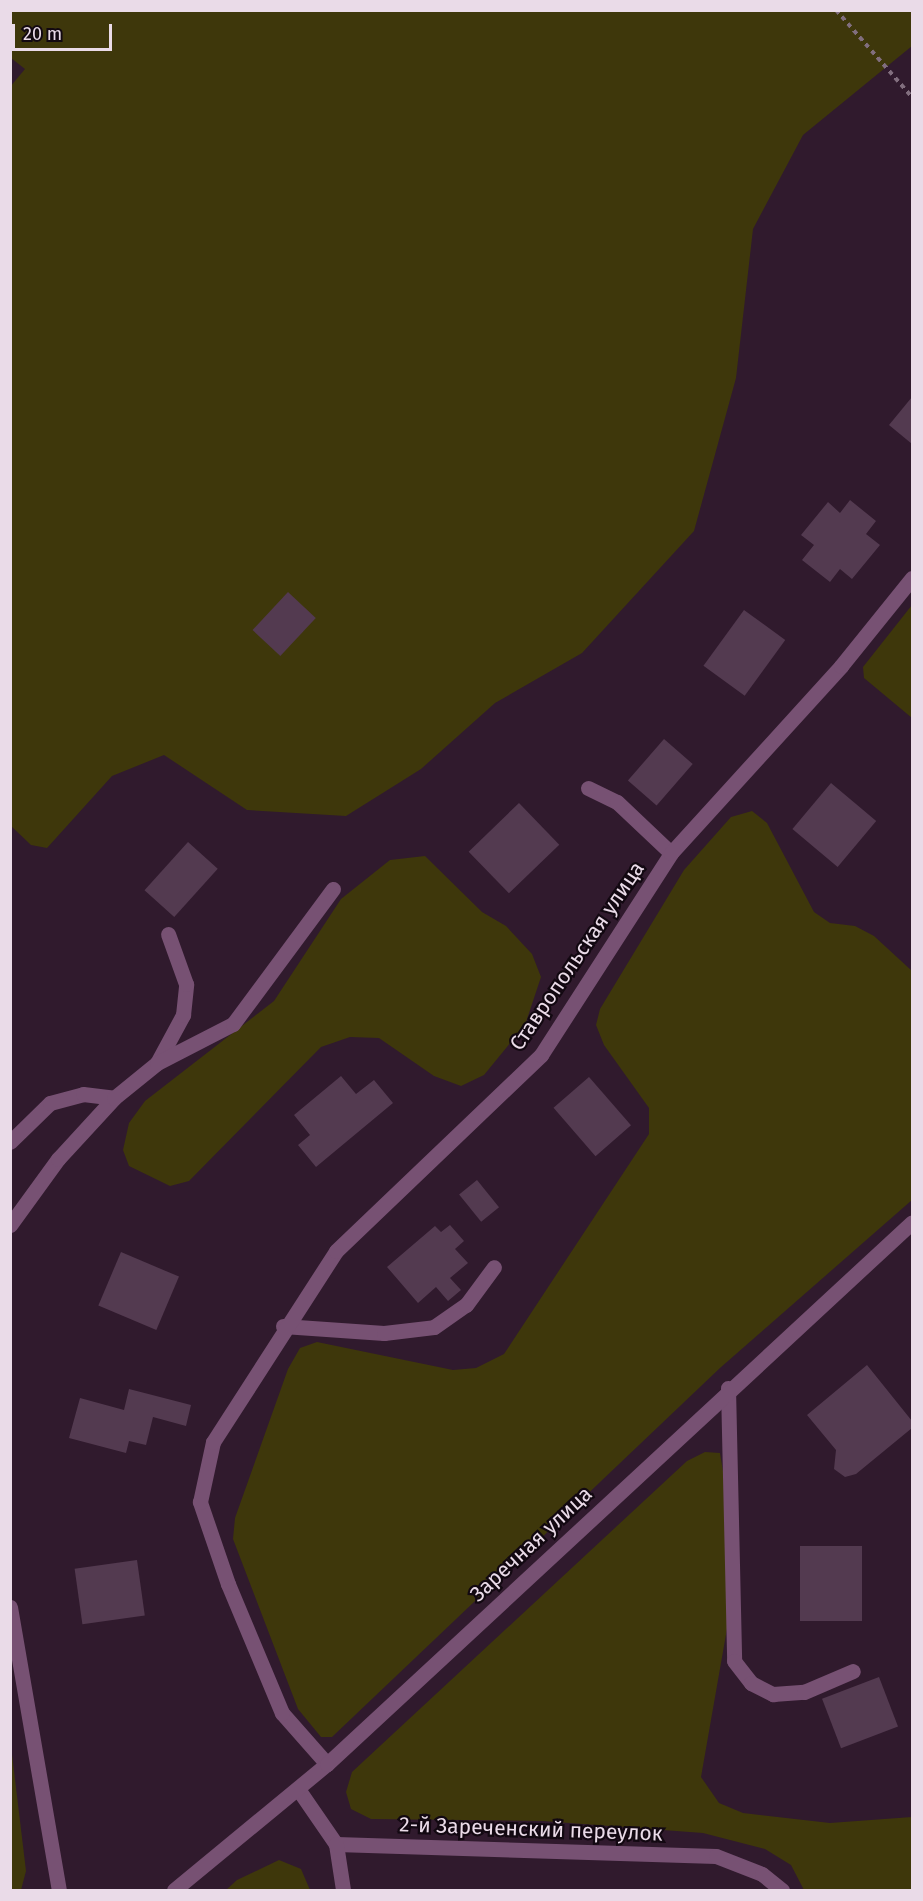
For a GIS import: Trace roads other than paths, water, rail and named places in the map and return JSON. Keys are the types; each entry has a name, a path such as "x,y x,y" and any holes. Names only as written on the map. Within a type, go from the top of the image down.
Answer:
{"street":[{"name":"Ставропольская улица","path":"327,1764 282,1713 228,1584 200,1502 213,1442 284,1326 336,1251 541,1055 671,853 842,666 912,578"},
{"path":"588,788 617,802 671,853"},
{"path":"10,1225 58,1159 114,1098 157,1063 233,1024 333,888"},
{"path":"157,1063 183,1015 186,984 168,934"},
{"path":"10,1142 50,1103 83,1094 114,1098"},
{"name":"Заречная улица","path":"174,1890 327,1764 728,1388 912,1222"},
{"path":"284,1326 384,1333 434,1327 466,1305 494,1268"},
{"path":"728,1388 734,1661 751,1683 773,1694 804,1692 853,1671"},
{"path":"10,1607 59,1890"},
{"path":"298,1789 336,1844 343,1890"},
{"name":"2-й Зареченский переулок","path":"336,1844 716,1856 762,1874 782,1890"}]}
